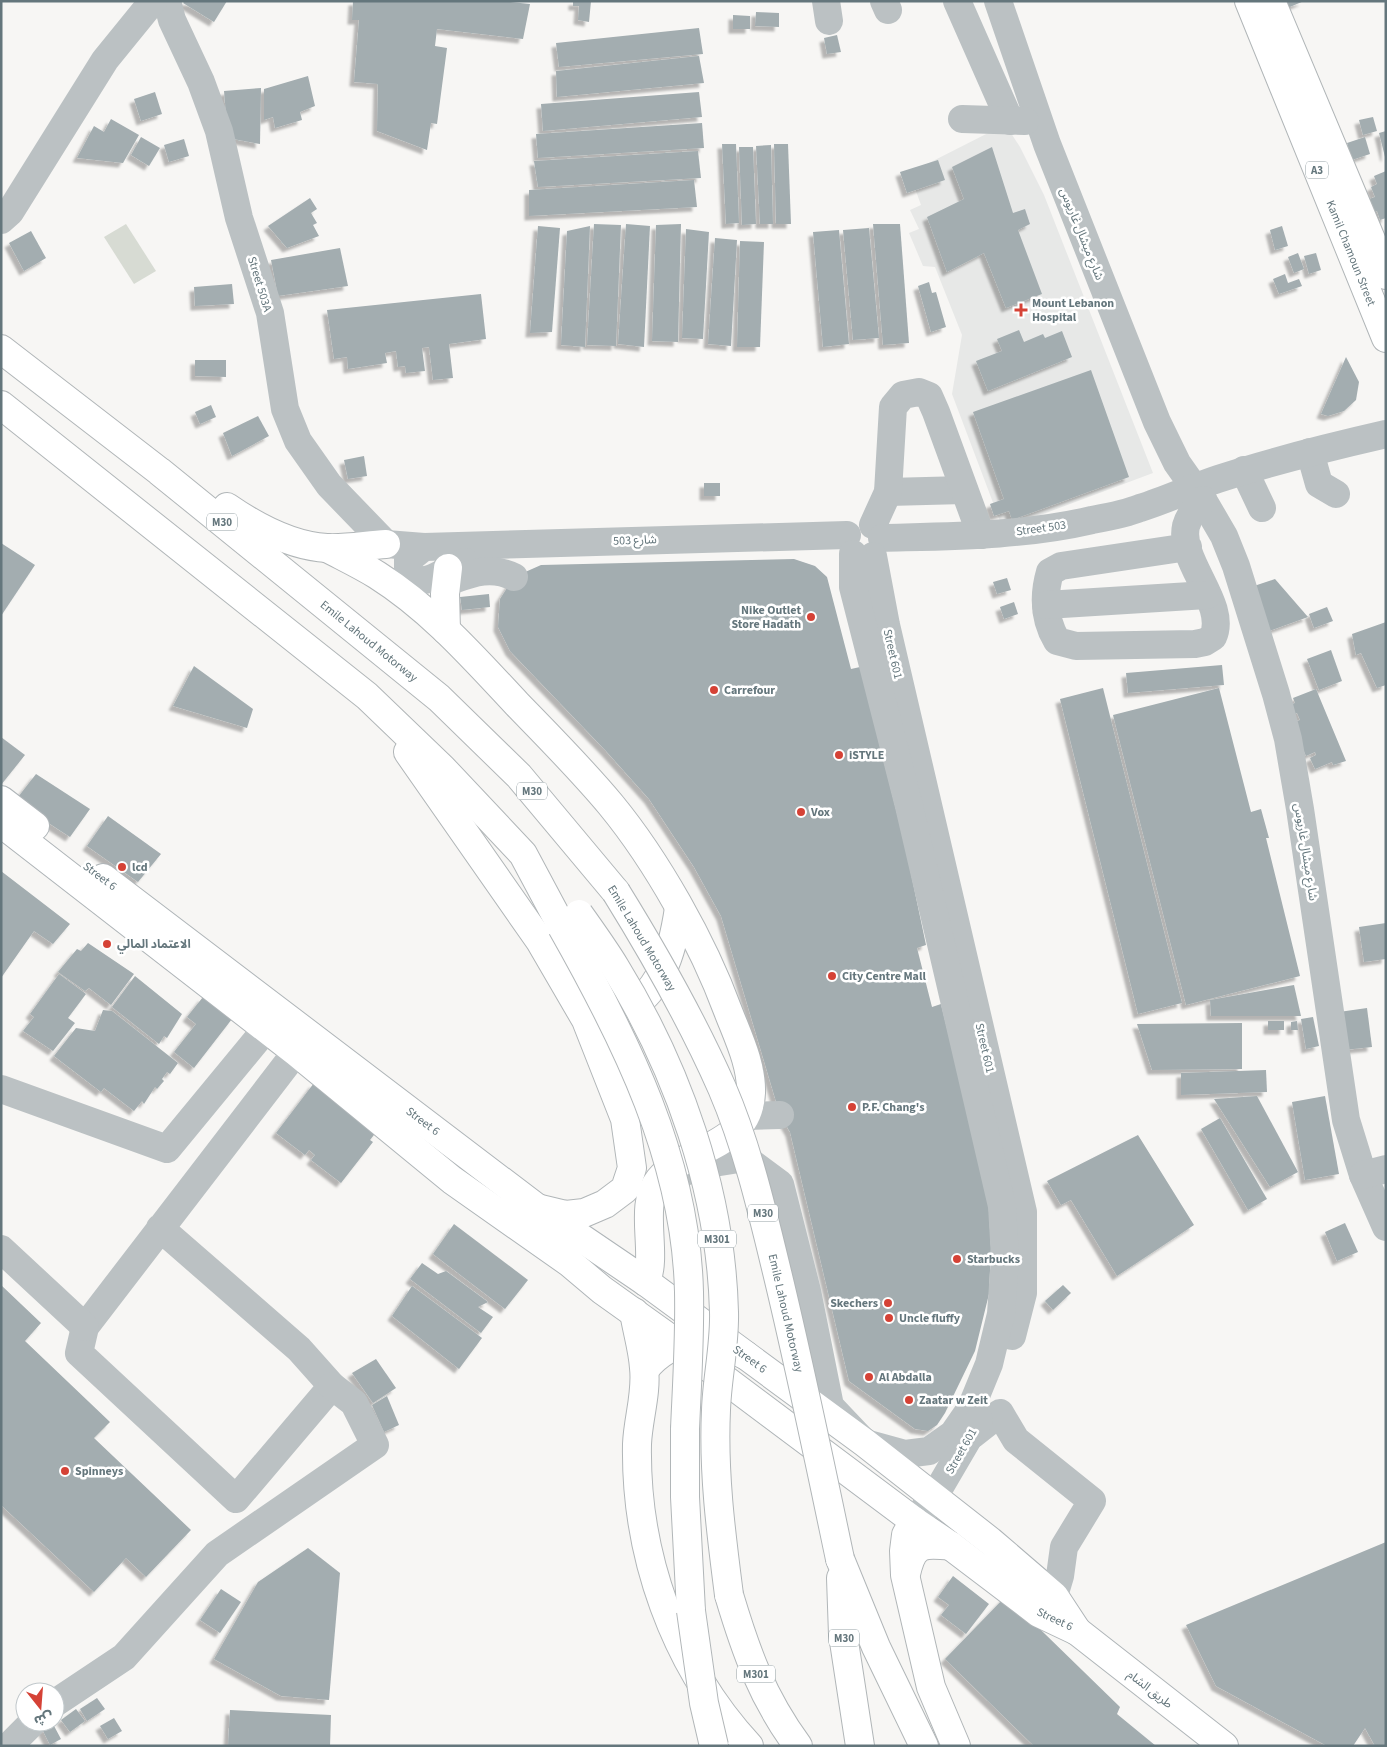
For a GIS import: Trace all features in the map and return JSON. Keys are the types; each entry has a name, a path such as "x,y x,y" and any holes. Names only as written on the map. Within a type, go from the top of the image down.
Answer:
{"main road":[{"name":"Kamil Chamoun Street","path":"1249,1 1386,338"},
{"name":"Kamil Chamoun Street","path":"1271,1 1386,275"},
{"name":"Emile Lahoud Motorway","path":"1,349 159,471 439,698 519,776 616,892 669,980 722,1088 763,1212 840,1559 843,1635 860,1746"},
{"path":"1,405 368,696 414,740 523,854 602,998 639,1078 658,1129 678,1202 689,1291 684,1497 687,1564 693,1632 714,1746"},
{"path":"159,471 275,535 327,548 378,575 446,630 612,806 654,865 679,908 721,993 747,1061 751,1092 741,1126 732,1134 675,1166 660,1178 642,1184 584,1213 566,1216 537,1208"},
{"path":"327,548 386,544"},
{"path":"446,630 447,576"},
{"path":"368,696 535,933 586,1020 626,1119 632,1151 642,1184 649,1226 651,1270 646,1282 625,1294 602,1290"},
{"name":"Street 6","path":"1,800 272,1021"},
{"name":"Street 6","path":"1,823 303,1044 646,1282 865,1443 990,1541 1054,1596 1077,1631"},
{"name":"M301","path":"523,854 579,914 615,966 644,1018 664,1062 692,1134 715,1225 724,1314 716,1410 716,1460 719,1514 729,1595 743,1642 758,1679 777,1718 798,1746"},
{"path":"586,1020 606,1018 624,1011 640,1000 654,986 674,939 679,908"},
{"name":"Street 6","path":"303,1044 452,1180 570,1264 602,1290 679,1345 914,1521 951,1546 1039,1613 1077,1631"},
{"path":"634,1312 645,1370 637,1443 639,1498 643,1529 657,1584 675,1634 690,1664 715,1704 749,1746"},
{"path":"645,1370 663,1352 691,1342 713,1343 745,1355"},
{"path":"914,1521 906,1535 904,1551 905,1575 931,1687 956,1746"},
{"path":"905,1575 910,1558 918,1548 931,1544 951,1546"},
{"path":"840,1559 879,1655 924,1746"},
{"name":"طريق الشام","path":"1077,1631 1224,1746"}],"street":[{"path":"1,220 10,212 105,60 153,1"},
{"name":"Street 503A","path":"166,1 172,20 201,82 218,131 240,218 270,312 284,409 298,441 329,485 386,544"},
{"path":"957,1 1010,121"},
{"name":"شارع ميشال غاريوس","path":"998,1 1038,118 1156,422 1177,463 1199,493 1224,536 1236,566 1288,739 1310,869 1343,1106 1374,1172 1386,1228"},
{"path":"962,119 1025,121 1038,118"},
{"path":"863,542 888,492 893,408 904,396 919,392 929,396 981,535"},
{"path":"1188,547 1061,566 1050,572 1045,591 1048,626 1057,641 1076,646 1195,644 1210,640 1215,632 1214,612 1188,547 1186,526 1199,493 1244,470 1386,434"},
{"path":"1310,452 1319,484 1336,494"},
{"path":"1244,470 1262,508"},
{"path":"888,492 964,490"},
{"name":"Street 503","path":"863,542 981,535 1052,528 1199,493"},
{"name":"شارع 503","path":"424,547 408,560 410,576 421,581 447,576 479,559 531,554 863,542"},
{"name":"شارع 503","path":"386,544 424,547 863,542"},
{"name":"Street 601","path":"863,542 853,587 904,807 1002,1206 1004,1266 1001,1314 989,1364 970,1408 953,1434 929,1451 904,1454 865,1443"},
{"name":"Street 601","path":"863,542 886,625 1023,1212 1023,1292 1006,1359 972,1435 934,1497 914,1521"},
{"path":"447,576 490,570 514,577"},
{"path":"1046,604 1207,595"},
{"path":"1,1089 167,1149 272,1021"},
{"path":"303,1044 85,1327 80,1353 236,1499 332,1386"},
{"path":"745,1116 780,1115"},
{"path":"642,1184 695,1166 745,1158 780,1184 807,1291 830,1406 865,1443"},
{"path":"65,1696 124,1658 217,1554 375,1444 354,1403 332,1386 299,1349 160,1228"},
{"path":"570,1264 590,1244"},
{"path":"1,1250 85,1327"},
{"path":"972,1435 1000,1414 1016,1440 1092,1501 1064,1546 1060,1576 1054,1596"},
{"path":"9,1746 23,1732"}],"shaded area":[{"name":"Mount Lebanon Hospital","path":"996,129 1009,130 1020,147 1044,195 1153,473 1003,529 952,394 962,335 935,267 923,266 909,233 919,229 910,210 921,205 913,183 925,165"},
{"path":"126,224 156,271 134,284 104,237"}],"building":[{"path":"185,1 227,1 214,22 183,3"},
{"path":"353,1 502,1 530,4 523,39 437,29 435,46 447,48 437,124 431,123 427,150 377,131 378,84 354,82 359,20 352,20"},
{"path":"573,1 591,1 589,22 578,20 579,6 573,6"},
{"path":"1282,1 1304,1 1285,9"},
{"path":"756,12 779,13 779,27 755,26"},
{"path":"733,15 750,16 750,29 733,29"},
{"path":"699,28 703,54 559,67 556,43"},
{"path":"837,35 841,52 827,54 824,38"},
{"path":"699,56 704,83 557,97 556,71"},
{"path":"308,76 315,106 300,112 302,120 275,128 273,117 264,120 264,89"},
{"path":"261,88 260,144 228,138 224,91"},
{"path":"155,92 162,114 141,121 134,99"},
{"path":"699,92 702,117 543,131 541,104"},
{"path":"1373,117 1377,131 1363,135 1359,120"},
{"path":"111,119 139,135 123,163 77,158 94,126 104,132"},
{"path":"702,123 704,148 538,158 536,134"},
{"path":"1386,131 1386,157 1385,157 1379,133"},
{"path":"141,137 160,148 149,166 131,155"},
{"path":"1365,137 1370,154 1352,160 1347,143"},
{"path":"184,139 189,156 169,162 164,145"},
{"path":"722,144 736,144 739,223 726,224"},
{"path":"774,144 788,144 791,224 776,224"},
{"path":"771,145 773,224 760,224 756,146"},
{"path":"739,147 753,147 756,224 742,225"},
{"path":"992,147 1013,213 1025,209 1030,224 1018,230 1042,294 1006,308 984,253 947,272 927,217 964,199 952,167"},
{"path":"698,151 701,178 538,187 534,161"},
{"path":"938,160 945,180 907,193 900,172"},
{"path":"1386,171 1386,218 1380,220 1377,211 1374,213 1369,199 1375,197 1371,187 1377,184 1374,176"},
{"path":"694,180 697,207 529,216 529,190"},
{"path":"310,198 317,209 311,213 317,223 313,225 319,236 287,248 268,226"},
{"path":"594,224 621,225 616,346 587,345"},
{"path":"626,224 650,226 644,347 618,344"},
{"path":"681,224 678,342 652,341 656,225"},
{"path":"873,224 900,224 909,343 883,345"},
{"path":"538,226 560,228 552,332 530,333"},
{"path":"590,226 585,347 561,345 567,231"},
{"path":"1282,226 1288,246 1275,250 1270,230"},
{"path":"869,228 879,338 853,340 843,230"},
{"path":"686,229 709,232 703,339 682,338"},
{"path":"839,230 849,344 823,347 813,232"},
{"path":"31,231 46,258 24,271 9,243"},
{"path":"715,238 737,240 731,346 708,344"},
{"path":"740,241 764,242 760,347 737,347"},
{"path":"340,248 348,286 278,296 271,260"},
{"path":"1298,253 1304,269 1294,273 1288,257"},
{"path":"1316,253 1321,270 1309,274 1304,256"},
{"path":"1285,274 1288,283 1299,279 1302,286 1279,294 1273,279"},
{"path":"929,282 932,293 936,292 946,327 931,332 918,286"},
{"path":"232,284 234,304 195,306 194,287"},
{"path":"481,294 486,339 449,344 453,378 433,380 429,347 422,348 425,371 406,373 405,366 398,367 396,351 385,353 387,363 348,369 347,357 334,359 327,310"},
{"path":"1019,330 1024,342 1043,334 1045,338 1062,331 1072,357 988,391 976,361 1002,351 997,339"},
{"path":"1346,357 1359,382 1356,400 1344,411 1328,416 1321,414"},
{"path":"195,360 226,360 226,377 195,376"},
{"path":"1091,370 1129,477 1012,520 1009,511 994,516 990,504 1004,499 973,412"},
{"path":"211,405 216,417 200,424 195,412"},
{"path":"258,416 269,436 232,456 223,433"},
{"path":"364,456 367,476 348,479 344,460"},
{"path":"704,483 720,483 720,496 704,496"},
{"path":"1,543 35,565 1,616"},
{"name":"City Centre Mall","path":"794,559 815,566 827,577 851,669 860,667 905,845 926,945 917,948 932,1007 941,1004 988,1195 991,1248 989,1294 975,1351 945,1413 937,1425 928,1431 915,1429 849,1381 790,1132 780,1115 721,916 694,867 649,799 606,751 510,651 498,627 500,599 514,577 541,565"},
{"path":"1007,578 1011,590 997,594 993,582"},
{"path":"1275,579 1308,617 1264,633 1254,586"},
{"path":"489,594 490,607 462,610 460,597"},
{"path":"1014,602 1018,614 1004,619 1000,607"},
{"path":"1327,607 1333,621 1314,628 1309,614"},
{"path":"1386,622 1386,685 1377,688 1361,653 1356,655 1352,634"},
{"path":"1331,650 1342,681 1319,690 1307,659"},
{"path":"1222,665 1224,685 1128,693 1126,673"},
{"path":"194,666 253,709 247,728 173,706"},
{"path":"1103,688 1182,1003 1138,1014 1060,699"},
{"path":"1219,688 1251,812 1261,809 1269,838 1266,838 1300,976 1186,1005 1113,715"},
{"path":"1316,689 1346,761 1333,765 1332,762 1315,769 1310,758 1316,755 1315,752 1306,756 1295,730 1287,725 1300,720 1297,713 1291,716 1287,706 1295,703 1293,698"},
{"path":"1,737 25,755 1,785"},
{"path":"36,774 90,809 70,837 15,801"},
{"path":"108,816 161,854 138,882 87,846"},
{"path":"1,871 70,924 53,944 34,931 1,978"},
{"path":"1386,923 1386,959 1364,962 1359,927"},
{"path":"88,943 134,974 111,1005 89,988 85,991 58,972 77,949 81,951"},
{"path":"59,974 86,994 68,1018 75,1023 53,1051 23,1031 34,1017 30,1014"},
{"path":"135,976 182,1014 167,1038 164,1036 159,1044 112,1007"},
{"path":"1294,985 1301,1016 1211,1016 1210,1000"},
{"path":"203,997 232,1019 194,1068 174,1052 196,1024 187,1017"},
{"path":"1367,1008 1372,1047 1344,1050 1339,1012"},
{"path":"103,1010 112,1011 178,1063 170,1074 167,1072 162,1079 164,1081 157,1089 155,1087 144,1104 142,1101 134,1111 104,1088 101,1092 54,1056 76,1028 95,1031"},
{"path":"1313,1017 1319,1046 1306,1049 1301,1019"},
{"path":"1268,1021 1284,1021 1284,1030 1268,1030"},
{"path":"1297,1021 1298,1030 1291,1030 1291,1022"},
{"path":"1242,1023 1242,1069 1152,1070 1137,1024"},
{"path":"1266,1070 1267,1092 1181,1095 1181,1073"},
{"path":"314,1083 377,1131 370,1140 373,1142 341,1183 311,1160 315,1155 309,1150 305,1155 276,1133"},
{"path":"1257,1096 1298,1172 1270,1187 1214,1099"},
{"path":"1325,1096 1339,1174 1305,1180 1292,1102"},
{"path":"1220,1118 1267,1199 1248,1210 1201,1129"},
{"path":"1138,1135 1194,1225 1117,1276 1071,1200 1061,1205 1047,1181"},
{"path":"1345,1223 1358,1252 1337,1261 1325,1232"},
{"path":"454,1224 528,1280 505,1309 433,1254"},
{"path":"422,1263 438,1274 446,1271 488,1302 478,1307 493,1317 481,1333 410,1279"},
{"name":"Spinneys","path":"1,1285 41,1323 25,1341 110,1422 94,1438 191,1530 146,1577 126,1558 94,1592 1,1505"},
{"path":"1063,1285 1071,1293 1053,1310 1045,1301"},
{"path":"412,1286 482,1338 459,1369 392,1316"},
{"path":"376,1359 396,1388 373,1403 352,1373"},
{"path":"387,1396 399,1425 384,1432 372,1405"},
{"path":"1386,1542 1386,1746 1375,1746 1365,1728 1353,1746 1327,1746 1216,1686 1186,1625"},
{"path":"308,1548 340,1573 329,1700 281,1696 214,1659 258,1582"},
{"path":"953,1576 989,1604 966,1634 941,1615 949,1605 938,1597"},
{"path":"221,1589 241,1602 220,1633 200,1620"},
{"path":"1006,1596 1120,1707 1117,1714 1156,1746 1034,1746 945,1659"},
{"path":"97,1698 105,1709 87,1721 80,1709"},
{"path":"76,1709 85,1721 70,1732 65,1725 65,1717"},
{"path":"230,1710 331,1715 330,1746 228,1746"},
{"path":"114,1718 122,1731 108,1739 100,1726"},
{"path":"44,1732 57,1732 61,1739 50,1745"}],"place":[{"name":"Mount Lebanon Hospital","path":"1021,310"},
{"name":"Nike Outlet Store Hadath","path":"811,617"},
{"name":"Carrefour","path":"714,690"},
{"name":"iSTYLE","path":"839,755"},
{"name":"Vox","path":"801,812"},
{"name":"lcd","path":"122,867"},
{"name":"الاعتماد المالي","path":"107,944"},
{"name":"City Centre Mall","path":"832,976"},
{"name":"P.F. Chang's","path":"852,1107"},
{"name":"Starbucks","path":"957,1259"},
{"name":"Skechers","path":"888,1303"},
{"name":"Uncle fluffy","path":"889,1318"},
{"name":"Al Abdalla","path":"869,1377"},
{"name":"Zaatar w Zeit","path":"909,1400"},
{"name":"Spinneys","path":"65,1471"}]}
